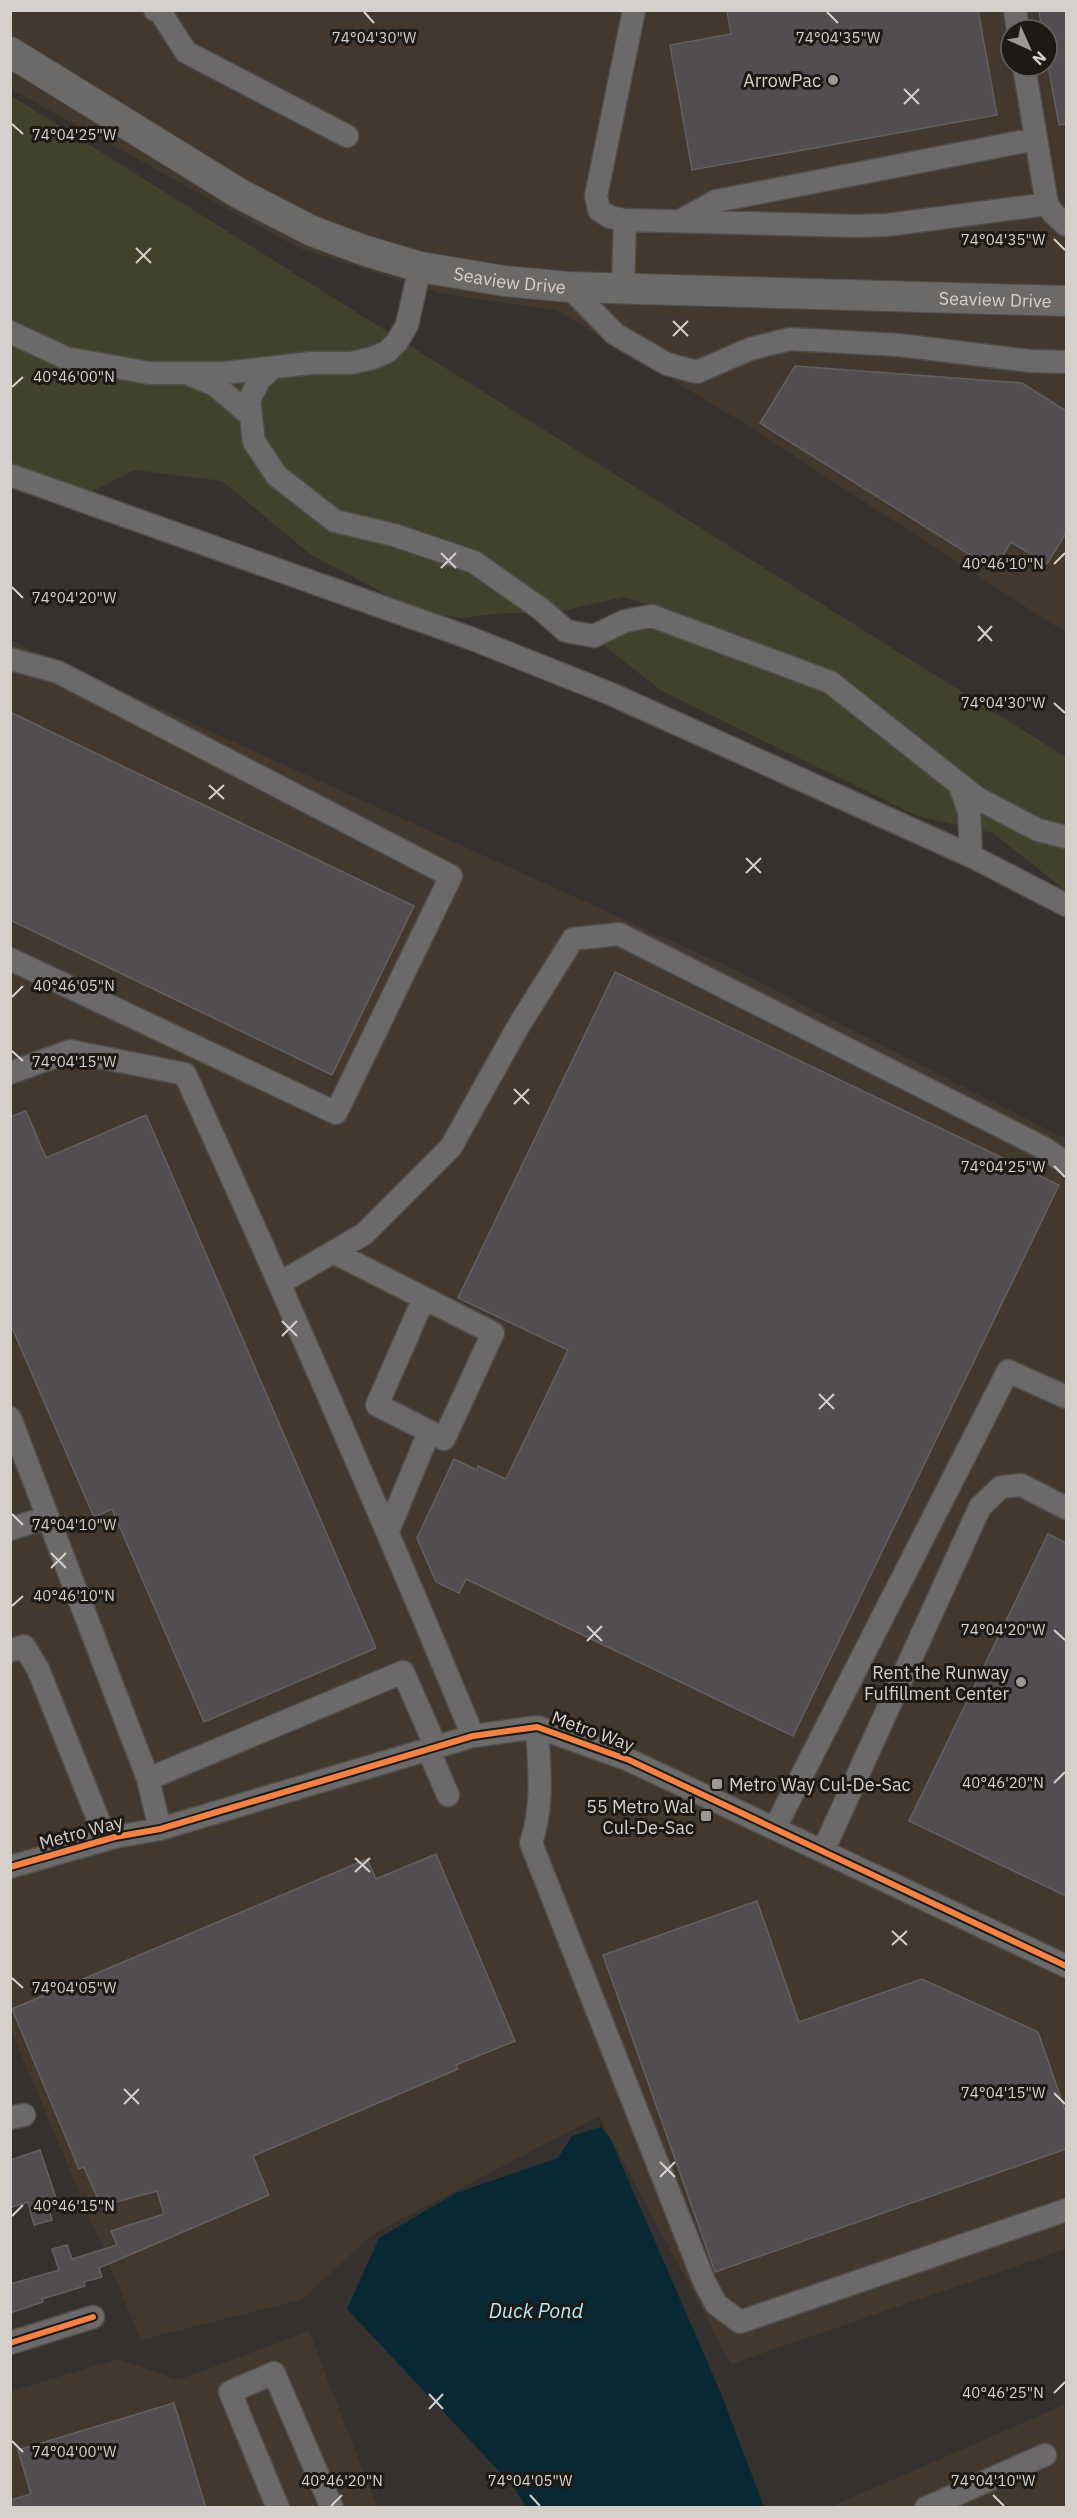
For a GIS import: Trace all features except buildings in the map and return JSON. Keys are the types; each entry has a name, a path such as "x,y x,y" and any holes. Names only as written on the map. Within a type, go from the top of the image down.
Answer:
{"main road":[{"name":"Seaview Drive","path":"10,52 261,206 339,242 420,267 485,279 569,287 1066,301"}],"street":[{"path":"156,10 161,13 186,52 347,136"},
{"path":"634,10 596,196 598,210 610,217 625,220 679,222 856,226 887,225 1047,204"},
{"path":"1026,78 1047,204 1066,225"},
{"path":"679,222 716,201 1036,139"},
{"path":"622,287 625,220"},
{"path":"10,332 66,358 149,373 224,373 311,363 351,363 387,352 397,342 407,325 420,267"},
{"path":"569,287 615,334 667,364 697,372 750,349 790,339 899,345 1030,361 1066,362"},
{"path":"274,367 260,379 249,400 254,442 276,476 335,521 394,535 474,562 541,609 566,631 594,636 626,621 652,616 830,682 977,798 1038,830 1066,837"},
{"path":"187,373 215,385 251,416"},
{"path":"10,475 470,638 600,690 971,856 1066,904"},
{"path":"10,659 58,672 452,876 336,1113 10,959"},
{"path":"959,784 969,811 971,856"},
{"path":"280,1283 364,1234 451,1147 519,1025 573,939 619,934 1044,1148 1066,1163"},
{"path":"197,1048 185,1074 280,1283 388,1531 473,1736"},
{"path":"10,1073 70,1051 185,1074"},
{"path":"333,1252 424,1298 493,1333 444,1439 377,1405 424,1298"},
{"path":"775,1828 1008,1371 1066,1397"},
{"path":"10,1418 148,1779 160,1829"},
{"path":"388,1531 429,1432"},
{"path":"823,1851 980,1507 1001,1487 1021,1485 1066,1508"},
{"path":"10,1528 48,1517"},
{"path":"10,1651 24,1646 38,1669 106,1839"},
{"path":"148,1779 403,1672 448,1795"},
{"path":"537,1727 541,1795 538,1820 531,1843 704,2281 716,2304 740,2322 1066,2210"},
{"name":"Metro Way","path":"10,1867 106,1839 160,1829 473,1736 537,1727 629,1760 1066,1966"},
{"path":"10,2343 93,2317"},
{"path":"278,2508 230,2392 274,2373 332,2508"},
{"path":"926,2508 1045,2455"}],"shaded area":[{"path":"11,11 1066,11 1066,633 737,419 556,310 442,294 298,248 11,89"},
{"path":"10,640 731,968 1066,1139 1066,2249 731,2364 599,2116 373,2234 301,2300 141,2340 11,2030"},
{"path":"309,2331 377,2507 11,2508 11,2391 118,2359 178,2380"},
{"path":"1066,2404 1066,2507 830,2507"}],"green space":[{"path":"10,95 1066,757 1066,891 993,833 917,816 662,691 600,643 676,614 624,597 552,613 504,613 461,618 417,611 310,554 222,481 135,470 87,494 11,470"}],"water":[{"name":"Duck Pond","path":"601,2127 610,2138 720,2391 764,2507 526,2507 513,2486 347,2309 379,2238 456,2193 558,2158 572,2136"}],"cycle path":[{"path":"10,1867 115,1837 160,1829 473,1736 537,1727 629,1760 1066,1966"},
{"path":"10,2343 93,2317"}],"place":[{"name":"ArrowPac","path":"833,80"},
{"name":"Rent the Runway Fulfillment Center","path":"1021,1682"},
{"name":"Metro Way Cul-De-Sac","path":"717,1784"},
{"name":"55 Metro Wal Cul-De-Sac","path":"706,1816"}]}
